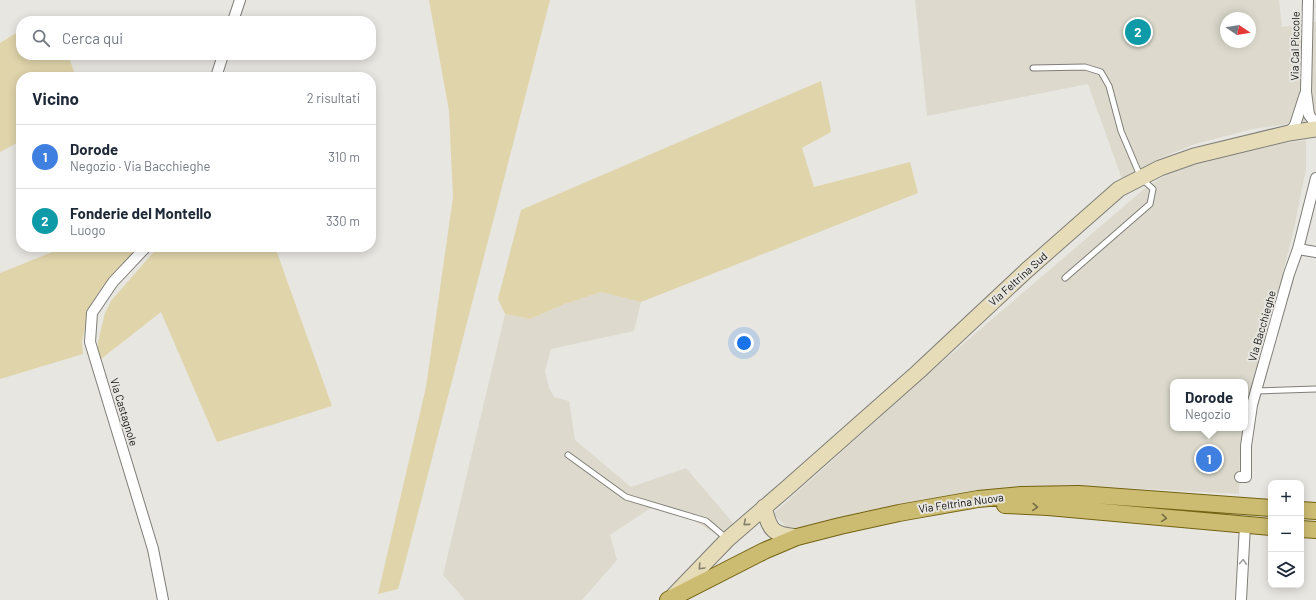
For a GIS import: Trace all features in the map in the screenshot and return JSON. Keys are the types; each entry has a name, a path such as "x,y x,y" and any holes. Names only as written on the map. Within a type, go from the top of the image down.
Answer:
{"main road":[{"name":"Via Feltrina Sud","path":"669,600 728,539 906,382 1119,189 1160,168 1194,156 1289,133 1316,129"},
{"name":"Via Feltrina Nuova","path":"669,600 764,551 797,537 926,507 978,499 1021,495 1079,494 1268,508"},
{"path":"764,507 770,527 775,532 797,537"},
{"path":"926,507 1041,507 1268,527"},
{"path":"1304,510 1316,510"},
{"path":"1304,529 1316,530"}],"street":[{"path":"235,16 240,0"},
{"name":"Via Cal Piccole","path":"1308,0 1306,92 1309,115 1316,124"},
{"path":"218,72 221,60"},
{"name":"Via Cal Piccole","path":"1289,133 1295,125 1306,92"},
{"name":"Via Bacchieghe","path":"1240,477 1246,477 1246,446 1252,405 1289,274 1298,249 1316,178"},
{"path":"1298,249 1316,252"},
{"name":"Via Castagnole","path":"141,252 112,282 92,313 90,342 153,549 163,600"},
{"path":"1241,600 1245,525"}],"lane":[{"path":"1033,68 1085,67 1101,72 1109,86 1120,131 1140,178 1153,189 1150,204 1065,278"},
{"path":"1256,391 1316,389"},
{"path":"568,455 626,497 706,521 728,539"}],"shaded area":[{"path":"429,0 550,0 398,589 378,594 426,387 453,197 449,111"},
{"path":"915,0 1279,0 1282,27 1316,22 1316,120 1253,129 1195,144 1158,159 1123,182 1088,84 927,116"},
{"path":"16,33 16,60 70,60 74,72 16,72 16,144 0,152 0,43"},
{"path":"821,81 831,132 802,148 814,187 910,162 918,193 641,302 601,292 565,304 530,319 505,314 498,299 521,210"},
{"path":"1306,140 1306,169 1293,234 1265,340 1248,396 1248,379 1170,379 1170,431 1243,431 1240,456 1239,494 1107,487 1048,486 1000,488 970,494 916,501 858,513 792,532 773,514 928,374 1144,189 1166,175 1201,162 1257,147"},
{"path":"52,252 134,252 98,293 91,307 82,342 83,354 0,379 0,273"},
{"path":"154,252 277,252 332,406 217,442 161,312 101,359 98,352 98,342 105,313 111,301"},
{"path":"601,292 641,302 634,331 551,349 545,371 549,388 554,397 569,401 575,440 631,487 686,468 734,524 719,536 693,520 657,504 610,535 617,560 582,600 465,600 443,575 505,314 530,319 565,304"}],"place":[{"name":"Fonderie del Montello","path":"1138,32"},
{"name":"Dorode","path":"1209,459"}]}
